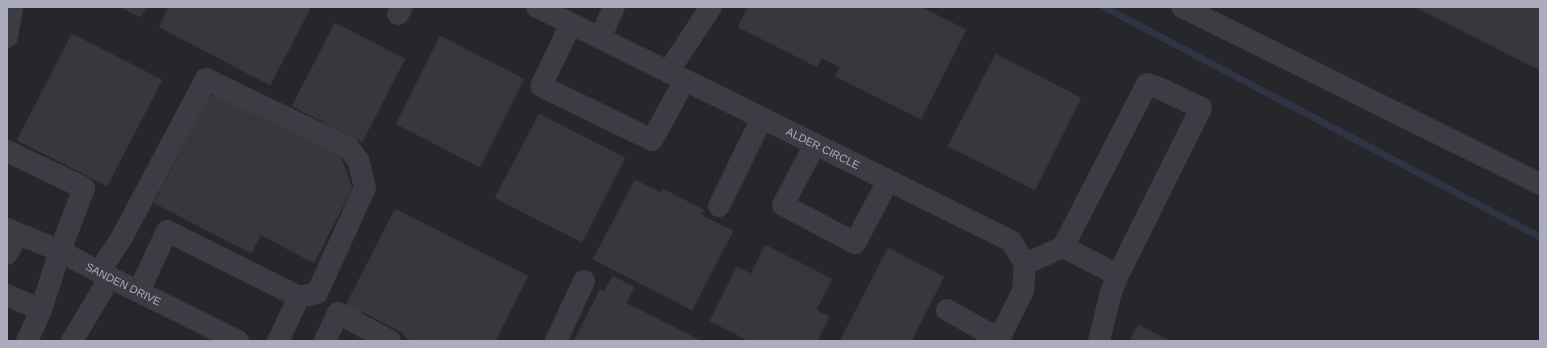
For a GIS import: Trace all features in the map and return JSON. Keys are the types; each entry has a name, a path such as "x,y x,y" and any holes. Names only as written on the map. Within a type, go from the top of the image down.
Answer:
{"street":[{"path":"7,7 12,9 7,36"},
{"name":"ALDER CIRCLE","path":"537,7 1011,241 1025,264"},
{"path":"600,38 614,7"},
{"path":"571,24 541,86 652,140 676,76 711,7"},
{"path":"1182,7 1540,184"},
{"path":"78,339 104,274 121,239 206,80 349,148 359,162 365,188 317,293 299,297 167,231 139,291"},
{"path":"947,310 1005,338 1023,291 1025,264 1063,247 1147,84 1159,88 1201,108 1118,275 1111,292 1099,341"},
{"path":"719,206 762,118"},
{"path":"815,144 783,205 855,243 888,181"},
{"path":"7,151 84,188 60,251 41,310 27,341"},
{"path":"7,254 13,231"},
{"name":"SANDEN DRIVE","path":"13,231 60,251 238,341"},
{"path":"1063,247 1118,275"},
{"path":"556,341 584,281"},
{"path":"7,295 41,310"},
{"path":"278,341 299,297"},
{"path":"325,341 338,313 390,341"}],"shaded area":[{"path":"7,7 1540,7 1540,341 7,341"}],"building":[{"path":"120,7 146,7 141,17"},
{"path":"169,7 311,7 270,85 159,27"},
{"path":"748,7 921,7 966,30 921,119 835,76 840,67 822,58 817,67 738,27"},
{"path":"1415,7 1540,7 1540,70"},
{"path":"335,23 405,59 362,142 292,106"},
{"path":"72,34 162,80 107,186 17,140"},
{"path":"440,36 524,79 480,167 396,124"},
{"path":"996,54 1081,98 1035,190 948,146"},
{"path":"220,92 340,154 352,189 314,263 261,235 251,253 154,203 208,97"},
{"path":"539,114 625,158 582,242 495,198"},
{"path":"635,180 661,193 663,189 704,210 701,215 733,231 692,310 593,259"},
{"path":"395,209 528,276 495,341 413,341 405,337 403,333 363,312 359,314 345,307"},
{"path":"765,245 832,279 816,310 829,317 817,341 749,341 710,321 737,267 751,274"},
{"path":"888,248 944,277 911,341 840,341"},
{"path":"613,276 634,287 626,303 701,341 574,341 600,290 604,292"},
{"path":"1138,325 1170,341 1130,341"}],"waterway":[{"path":"1104,7 1540,237"}]}
